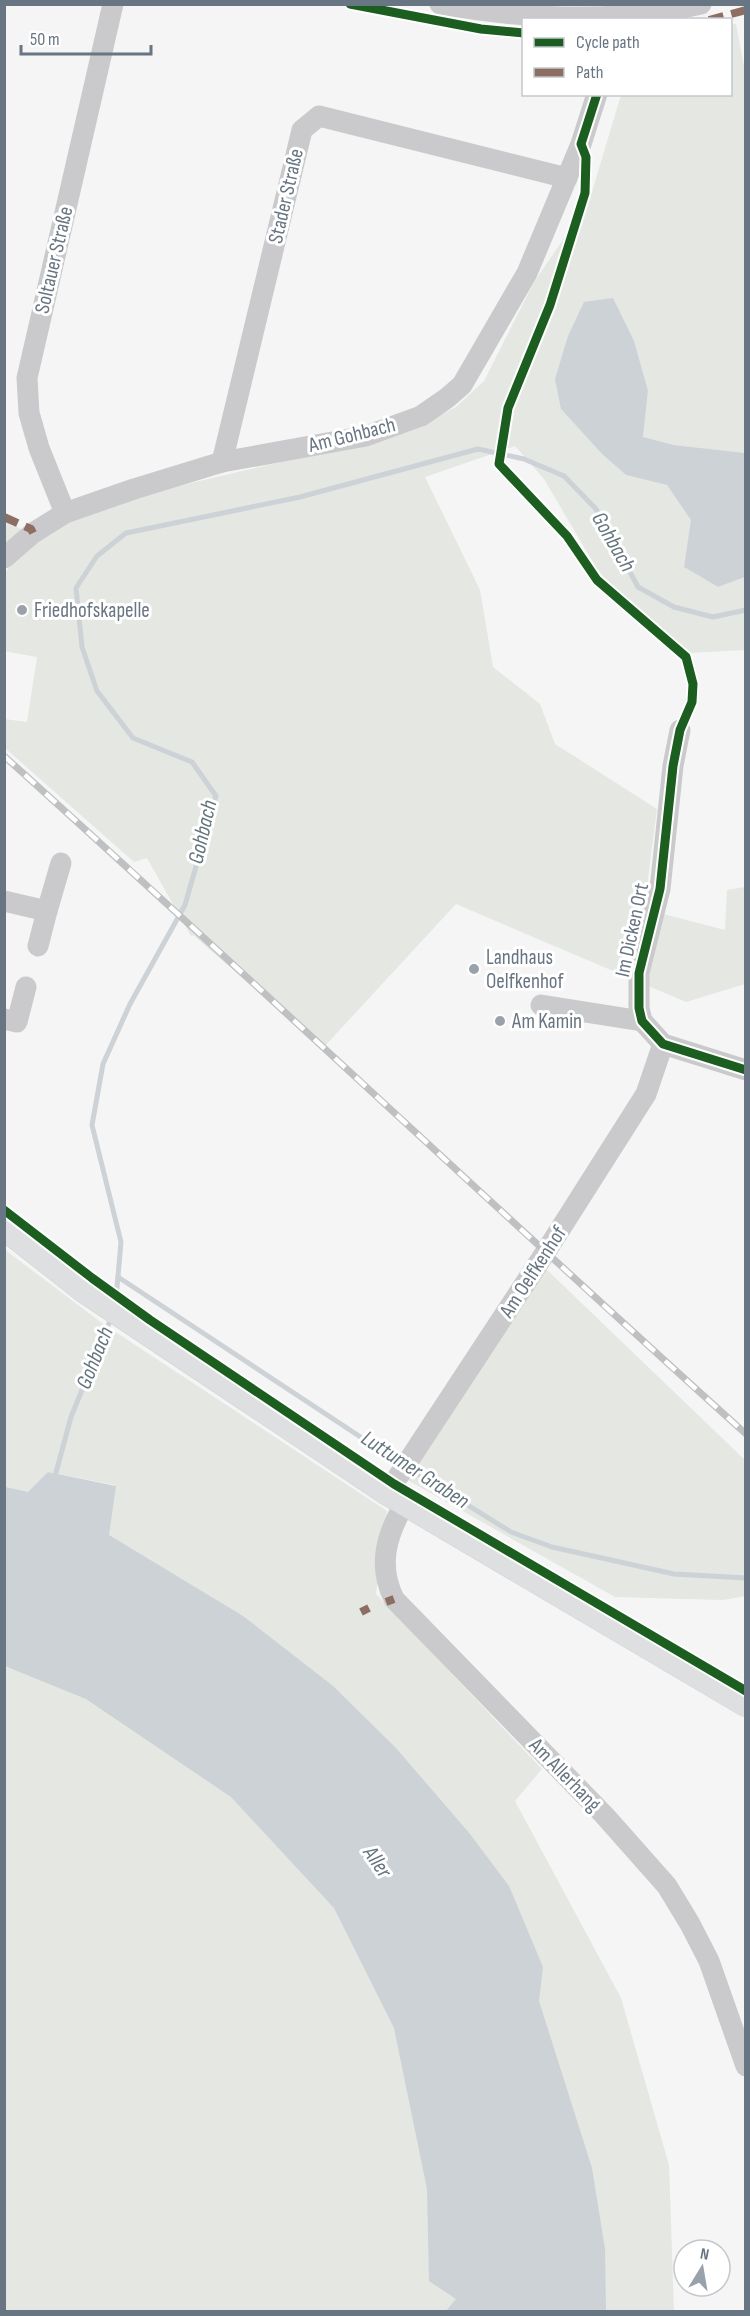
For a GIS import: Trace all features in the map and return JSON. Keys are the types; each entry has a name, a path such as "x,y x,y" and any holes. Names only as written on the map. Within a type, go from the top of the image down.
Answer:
{"main road":[{"path":"4,1226 84,1289 143,1329 397,1491 746,1703"}],"street":[{"name":"Soltauer Straße","path":"65,513 39,448 29,413 27,378 113,4"},
{"path":"440,4 484,12 556,18 619,18 701,4"},
{"name":"Am Gohbach","path":"4,558 33,533 65,513 222,462 366,436 421,416 447,398 462,385 527,273 567,178 596,96"},
{"name":"Stader Straße","path":"222,462 302,130 319,116 567,178"},
{"name":"Im Dicken Ort","path":"642,1021 637,994 639,973 660,889 673,766 680,730"},
{"path":"38,946 61,863"},
{"path":"4,901 47,911"},
{"path":"4,1019 17,1022 26,987"},
{"path":"542,1005 642,1021 663,1044 746,1071"},
{"name":"Am Oelfkenhof","path":"397,1491 413,1454 646,1094 663,1044"},
{"name":"Am Allerhang","path":"397,1491 394,1522 386,1545 384,1560 385,1575 394,1599 605,1816 667,1886 690,1923 709,1961 746,2066"}],"shaded area":[{"path":"736,24 746,77 745,453 674,445 643,437 648,391 561,409 602,454 626,475 667,485 692,520 684,567 718,587 745,577 745,650 689,653 604,581 544,479 515,446 425,477 480,590 493,667 540,704 555,744 657,809 644,909 725,930 727,890 745,887 745,984 686,1002 456,904 323,1048 193,935 191,936 147,858 134,862 5,748 4,719 27,722 37,657 4,651 5,573 32,535 136,496 370,441 428,421 456,407 484,381 534,282 589,202 621,96 732,96 732,25"},
{"path":"5,521 25,531 5,550"},
{"path":"4,1249 102,1323 387,1511 376,1594 542,1769 515,1801 621,1998 669,2165 674,2311 5,2311","holes":["48,1472 115,1485 114,1495 46,1474"]},
{"path":"545,1268 745,1460 745,1596 723,1600 615,1597 404,1478"}],"water":[{"path":"613,298 634,341 648,391 643,437 674,445 745,453 745,577 718,587 684,567 691,520 667,485 626,475 602,454 561,409 555,379 568,336 584,302"},
{"name":"Aller","path":"48,1472 116,1486 109,1535 243,1616 333,1686 396,1748 470,1834 509,1886 543,1967 539,2001 592,2168 605,2249 606,2311 446,2311 456,2299 429,2281 427,2189 394,2028 334,1908 231,1797 86,1699 5,1666 5,1487 28,1492"}],"waterway":[{"name":"Gohbach","path":"116,1299 121,1242 92,1125 103,1064 130,1004 185,905 216,796 192,762 133,738 97,691 82,647 76,588 97,556 126,533 300,497 478,449 524,459 564,476 596,509 638,587 674,607 713,617 746,610"},
{"name":"Luttumer Graben","path":"118,1277 400,1463"},
{"name":"Gohbach","path":"54,1480 71,1417 112,1316"},
{"name":"Luttumer Graben","path":"408,1468 511,1532 552,1547 674,1574 746,1578"}],"railway":[{"path":"4,756 746,1434"}],"marked path":[{"path":"716,18 746,10"},
{"path":"4,517 31,529 33,533"},
{"path":"386,1602 394,1599"},
{"path":"361,1612 369,1608"}],"cycle path":[{"path":"350,4 481,29 522,33"},
{"path":"596,96 581,144 586,157 585,193 550,305 508,408 499,464 567,536 597,580 686,657 693,684 692,702 680,730 673,766 660,889 639,973 639,1008 642,1021 663,1044 746,1070"},
{"path":"4,1210 150,1320 394,1484 746,1691"}],"place":[{"name":"Friedhofskapelle","path":"22,610"},
{"name":"Landhaus Oelfkenhof","path":"474,969"},
{"name":"Am Kamin","path":"500,1021"}]}
